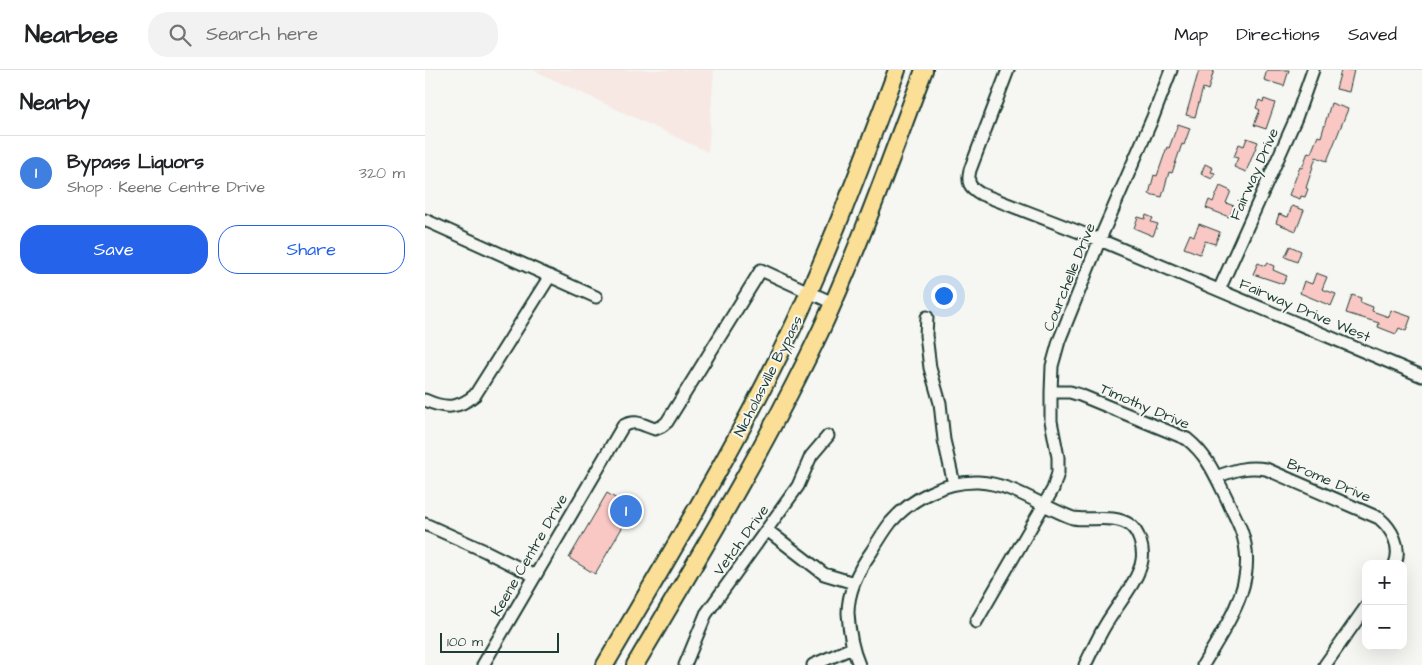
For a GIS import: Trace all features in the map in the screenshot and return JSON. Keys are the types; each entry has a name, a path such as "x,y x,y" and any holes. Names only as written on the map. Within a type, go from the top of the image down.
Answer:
{"highway":[{"name":"Nicholasville Bypass","path":"605,665 733,445 773,369 809,292 849,198 897,70"},
{"name":"Nicholasville Bypass","path":"635,665 760,450 797,378 833,302 869,215 924,70"}],"street":[{"name":"Fairway Drive West","path":"1008,70 970,170 968,183 971,188 981,194 1100,240 1422,376"},
{"name":"Courchelle Drive","path":"976,622 1053,488 1058,473 1058,456 1051,421 1052,366 1059,341 1171,70"},
{"name":"Fairway Drive","path":"1219,290 1296,118 1313,70"},
{"path":"425,220 596,297"},
{"name":"Keene Centre Drive","path":"483,665 623,426 631,422 637,422 655,429 667,422 761,270 809,292"},
{"path":"425,400 437,405 457,407 475,395 550,276"},
{"path":"809,292 833,302"},
{"path":"927,317 926,335 930,368 940,403 944,440 954,484"},
{"name":"Timothy Drive","path":"1051,392 1070,392 1081,395 1187,439 1199,449 1210,463 1242,531 1246,553 1246,572 1241,596 1233,614 1203,665"},
{"name":"Vetch Drive","path":"685,665 706,614 798,486 811,456 828,436"},
{"name":"Brome Drive","path":"1216,477 1237,469 1252,467 1266,470 1379,518 1389,527 1395,541 1398,557 1397,560"},
{"path":"859,665 852,648 848,612 854,583 860,569 891,523 906,507 929,493 954,484 977,482 1003,486 1073,518 1084,520 1115,519 1131,526 1139,538 1143,560 1139,572 1105,626 1085,665"},
{"path":"425,524 485,550 535,576"},
{"path":"767,530 824,574 854,583"},
{"path":"1325,665 1362,613"},
{"path":"813,665 852,648"}],"shaded area":[{"path":"533,70 714,70 708,152"}],"building":[{"path":"1199,70 1214,70 1208,90 1203,88 1195,117 1186,115"},
{"path":"1267,70 1289,70 1284,86 1264,80"},
{"path":"1341,70 1354,70 1349,92 1336,89"},
{"path":"1264,99 1275,103 1266,129 1254,125 1260,110 1256,108 1259,100 1263,102"},
{"path":"1331,103 1348,109 1327,161 1316,157 1305,197 1301,196 1300,199 1289,195 1308,152 1311,153 1318,136 1321,137"},
{"path":"1178,124 1190,128 1184,145 1182,144 1172,173 1169,172 1162,197 1149,194 1154,175 1157,176 1167,147 1169,148"},
{"path":"1247,138 1258,142 1246,172 1234,167 1238,158 1234,157 1239,144 1244,146"},
{"path":"1205,164 1213,168 1211,172 1215,173 1212,179 1201,174"},
{"path":"1220,186 1231,191 1226,203 1234,206 1229,217 1206,208 1209,200 1213,202"},
{"path":"1292,206 1304,210 1296,231 1276,223 1279,214 1288,217"},
{"path":"1146,215 1153,218 1151,222 1158,224 1153,236 1134,228 1138,217 1145,219"},
{"path":"1199,224 1220,232 1215,244 1205,241 1200,254 1184,248 1190,234 1194,236"},
{"path":"1290,246 1301,251 1297,262 1285,257"},
{"path":"1258,263 1265,266 1267,263 1274,266 1273,270 1287,276 1283,284 1253,274"},
{"path":"1316,273 1327,277 1322,289 1336,294 1331,306 1300,293 1304,281 1312,284"},
{"path":"1352,295 1361,298 1360,302 1373,307 1372,311 1389,317 1391,310 1411,317 1406,331 1399,328 1396,334 1378,327 1379,323 1346,313"},
{"path":"607,493 633,509 595,574 569,558"}],"place":[{"name":"Bypass Liquors","path":"626,511"}]}
